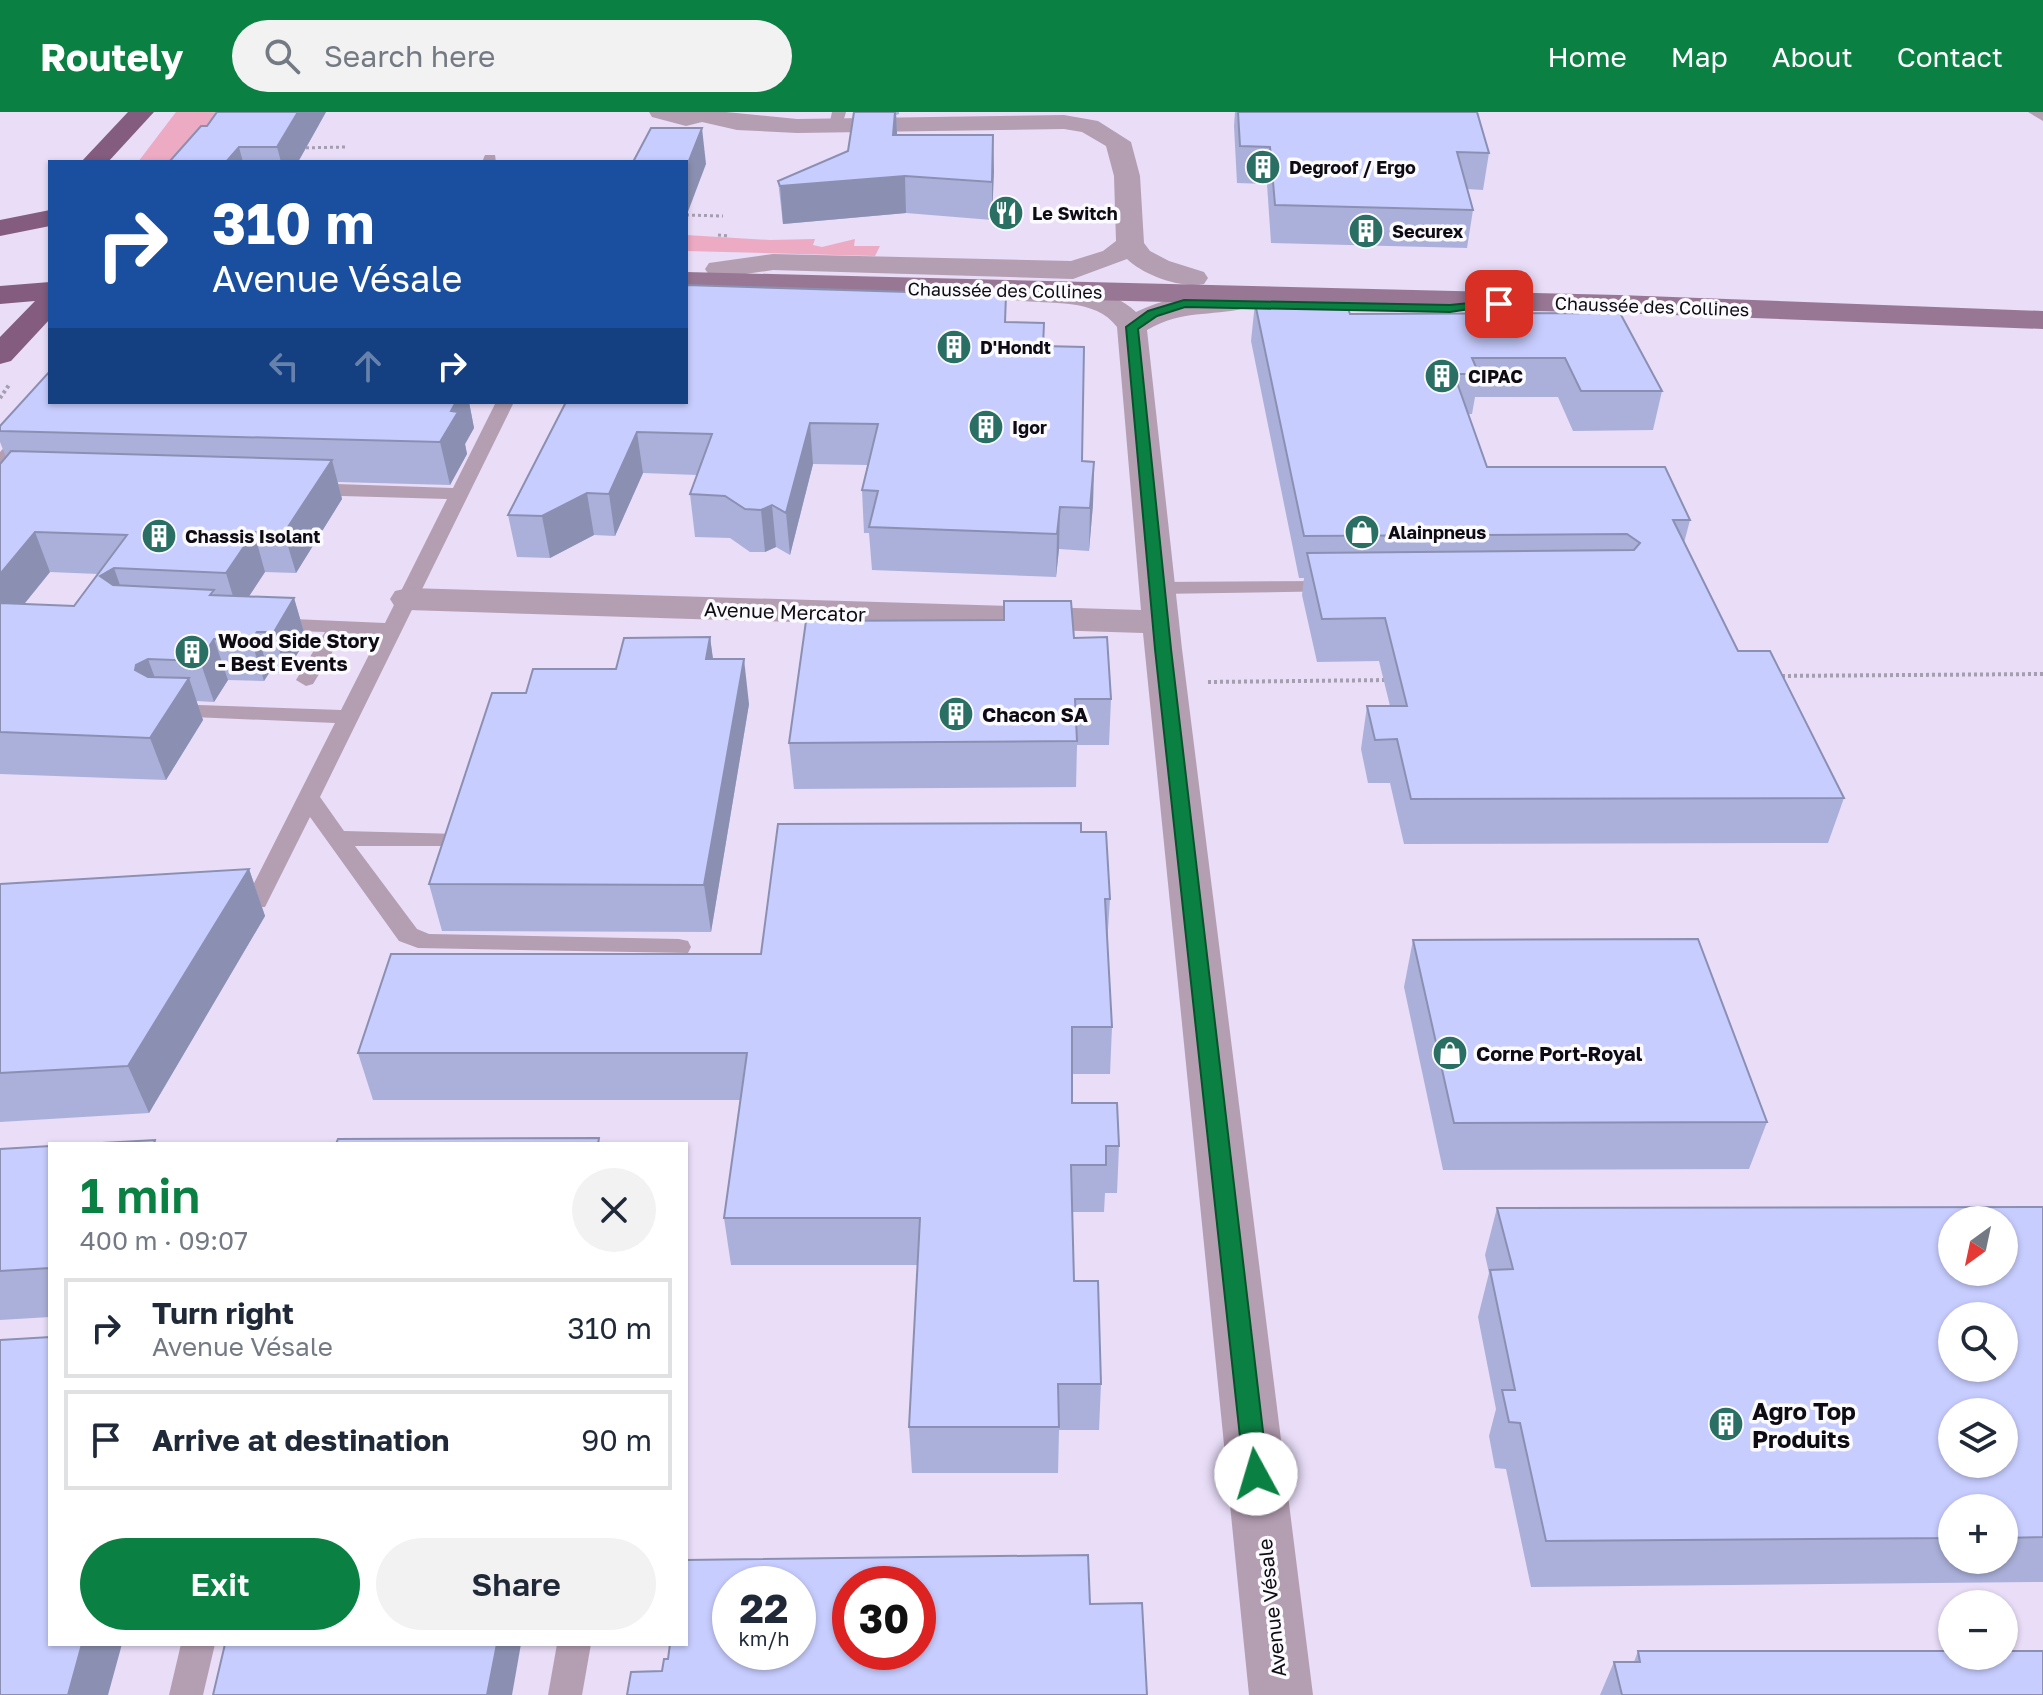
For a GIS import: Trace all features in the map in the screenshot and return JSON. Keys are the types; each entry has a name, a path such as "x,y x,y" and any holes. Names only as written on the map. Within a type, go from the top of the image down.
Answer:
{"main road":[{"path":"96,160 142,112"},
{"path":"121,160 149,112"},
{"path":"25,223 48,205"},
{"name":"Chaussée des Collines","path":"688,268 1194,278 2043,303"},
{"name":"Chaussée des Collines","path":"688,281 1523,302 2043,320"},
{"path":"0,295 48,291"},
{"path":"0,355 48,304"}],"street":[{"path":"687,117 751,124 837,119 1064,122 1108,134 1118,142 1127,176 1130,244 1140,257 1194,278"},
{"path":"719,269 773,262 1073,270 1113,257 1130,244"},
{"path":"998,291 1104,304 1126,314 1132,327 1153,314 1184,303 1450,308 1523,302"},
{"name":"Avenue Vésale","path":"1132,327 1159,605 1281,1695"},
{"name":"Avenue Mercator","path":"401,614 1159,605"}],"lane":[{"path":"0,463 50,404"},
{"path":"257,901 310,800 504,404"},
{"path":"286,489 460,494"},
{"path":"1159,605 1363,586"},
{"path":"248,623 338,627 401,614"},
{"path":"306,680 338,627"},
{"path":"163,709 351,717"},
{"path":"310,800 408,935 427,942 679,947"},
{"path":"337,838 451,839"},
{"path":"186,1695 198,1646"},
{"path":"565,1695 574,1646"}],"path":[{"path":"293,148 347,147"},
{"path":"688,215 723,216"},
{"path":"1773,677 2043,674"},
{"path":"1170,682 1392,680"}],"shaded area":[{"path":"0,112 2043,112 2043,1695 0,1695"},
{"path":"176,112 249,112 212,160 140,160"},
{"path":"688,235 815,239 813,245 822,247 855,239 854,246 880,246 875,256 688,251"}],"building":[{"path":"217,112 298,112 277,147 239,147 228,160 171,160 201,126 207,126"},
{"path":"854,112 895,112 893,135 993,135 992,182 905,176 780,186 778,181 848,151"},
{"path":"1238,112 1477,112 1489,153 1457,152 1473,210 1275,205 1270,147 1240,146"},
{"path":"651,128 702,128 688,163 688,160 634,160"},
{"path":"688,285 1006,295 1005,322 1044,323 1043,346 1084,347 1082,461 1094,462 1090,508 1060,507 1057,534 869,527 878,491 862,490 878,424 810,423 786,513 772,505 761,510 745,509 725,496 690,494 712,434 637,432 609,494 587,493 542,516 508,515 565,404 688,404"},
{"path":"1255,303 1346,303 1350,314 1620,313 1662,391 1581,391 1565,358 1472,358 1479,374 1454,374 1487,467 1665,467 1690,520 1673,520 1738,651 1770,651 1844,798 1411,799 1397,739 1375,740 1367,706 1407,706 1385,618 1322,619 1307,553 1634,550 1640,543 1627,534 1304,536"},
{"path":"48,373 48,404 455,404 451,411 458,412 440,442 0,431 0,426"},
{"path":"11,451 332,460 284,533 254,532 226,573 114,568 100,576 113,585 214,590 210,595 294,598 274,632 257,632 251,640 214,639 200,661 148,659 136,665 135,670 148,677 189,678 150,738 0,732 0,603 74,606 127,535 35,532 0,574 0,464"},
{"name":"Chacon SA","path":"1004,601 1071,601 1074,638 1107,637 1111,699 1075,699 1077,741 789,743 806,621 1004,620"},
{"path":"710,637 706,659 744,659 704,885 429,884 492,693 526,693 533,669 616,669 624,638"},
{"path":"1081,823 1081,832 1106,832 1110,899 1105,899 1112,1027 1072,1027 1072,1103 1117,1103 1119,1146 1106,1146 1106,1165 1071,1165 1074,1281 1098,1281 1101,1384 1058,1384 1059,1427 909,1427 920,1218 724,1218 747,1053 358,1053 391,954 761,954 778,824"},
{"path":"249,869 128,1066 0,1073 0,884"},
{"path":"1698,939 1767,1122 1454,1123 1413,940"},
{"path":"599,1138 598,1142 337,1142 338,1139"},
{"path":"48,1146 48,1268 0,1271 0,1149"},
{"name":"Agro Top Produits","path":"1938,1207 1938,1286 2018,1286 2018,1207 2043,1207 2043,1537 2018,1538 2018,1494 1938,1494 1938,1538 1546,1541 1520,1423 1509,1422 1502,1390 1515,1390 1490,1270 1513,1269 1497,1208"},
{"path":"48,1337 48,1646 81,1646 68,1695 0,1695 0,1340"},
{"path":"1088,1555 1090,1604 1142,1603 1147,1695 627,1695 631,1672 662,1671 664,1659 668,1659 670,1646 688,1646 688,1560"},
{"path":"225,1646 497,1646 487,1695 213,1695"},
{"path":"1638,1651 1938,1651 1938,1670 2018,1670 2018,1651 2043,1651 2043,1695 1622,1695 1614,1662 1640,1662"}],"place":[{"name":"Degroof / Ergo","path":"1263,167"},
{"name":"Le Switch","path":"1006,213"},
{"name":"Securex","path":"1366,231"},
{"name":"D'Hondt","path":"954,347"},
{"name":"CIPAC","path":"1442,376"},
{"name":"Igor","path":"986,427"},
{"name":"Alainpneus","path":"1362,532"},
{"name":"Chassis Isolant","path":"159,536"},
{"name":"Wood Side Story - Best Events","path":"192,652"},
{"name":"Chacon SA","path":"956,714"},
{"name":"Corne Port-Royal","path":"1450,1053"},
{"name":"Agro Top Produits","path":"1726,1424"}],"route":[{"path":"1256,1474 1173,714 1163,649 1132,327 1153,314 1184,303 1450,308 1499,304"}]}
